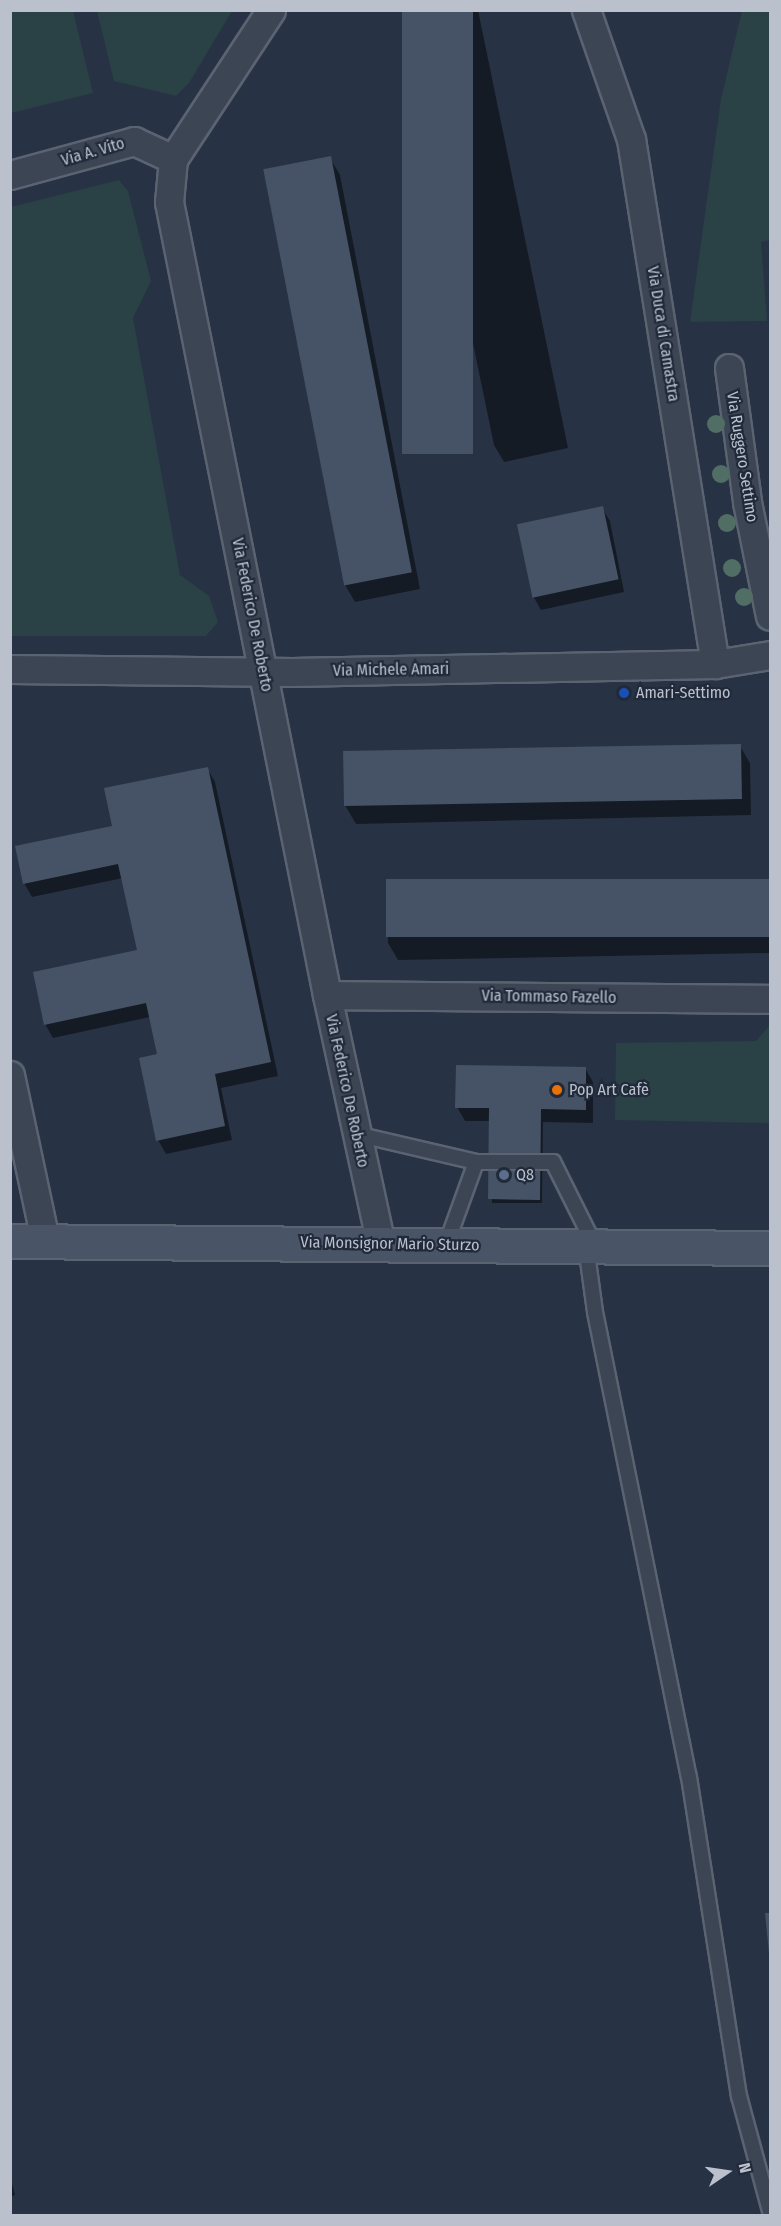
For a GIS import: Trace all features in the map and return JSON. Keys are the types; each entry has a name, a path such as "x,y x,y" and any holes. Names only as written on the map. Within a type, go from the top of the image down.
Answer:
{"main road":[{"name":"Via Monsignor Mario Sturzo","path":"10,1241 45,1239 771,1248"}],"street":[{"name":"Via Federico De Roberto","path":"271,10 173,159 170,202 327,995 381,1244"},
{"name":"Via Duca di Camastra","path":"586,10 631,139 715,664"},
{"name":"Via A. Vito","path":"10,175 134,141 173,159"},
{"name":"Via Ruggero Settimo","path":"729,368 747,502 771,616"},
{"name":"Via Michele Amari","path":"10,669 263,671 715,664 771,655"},
{"name":"Via Tommaso Fazello","path":"327,995 771,999"},
{"path":"10,1075 45,1239"}],"lane":[{"path":"356,1134 476,1162 553,1162 590,1246 595,1312 689,1778 739,2096 771,2211"},
{"path":"446,1245 476,1162"}],"green space":[{"path":"97,10 232,11 189,83 176,96 114,81"},
{"path":"10,11 73,11 93,93 11,113"},
{"path":"742,11 770,11 770,240 761,242 767,321 690,322 721,99"},
{"path":"119,180 128,191 151,281 133,318 180,575 209,596 218,622 206,636 11,636 11,207"},
{"path":"770,1025 770,1123 615,1120 616,1043 756,1041"}],"building":[{"path":"402,10 473,10 473,454 402,454"},
{"path":"331,156 412,572 344,585 263,169"},
{"path":"603,506 619,579 533,598 517,524"},
{"path":"741,744 742,799 344,806 343,751"},
{"path":"208,767 271,1062 215,1074 225,1126 156,1141 139,1058 157,1054 146,1003 44,1025 33,972 137,950 118,864 23,884 15,846 112,826 104,788"},
{"path":"386,879 770,879 770,937 386,937"},
{"path":"456,1065 586,1067 586,1110 541,1109 540,1200 488,1199 489,1108 455,1108"},
{"path":"765,1913 770,1913 770,1953 769,1953"}],"place":[{"name":"Amari-Settimo","path":"624,693"},
{"name":"Pop Art Cafè","path":"557,1090"},
{"name":"Q8","path":"504,1175"}]}
